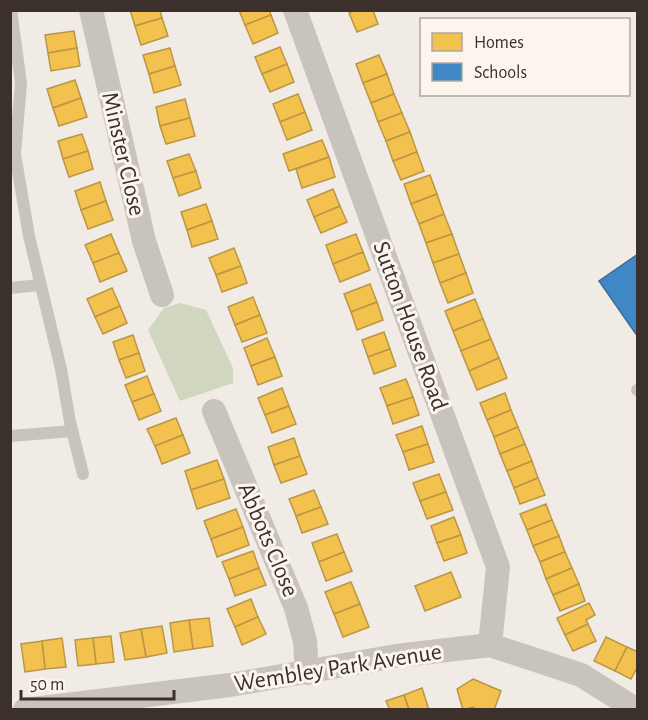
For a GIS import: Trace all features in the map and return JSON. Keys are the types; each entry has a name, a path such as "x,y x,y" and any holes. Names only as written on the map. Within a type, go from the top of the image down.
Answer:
{"street":[{"name":"Minster Close","path":"91,10 144,241 162,295"},
{"name":"Sutton House Road","path":"295,10 498,567 490,645"},
{"name":"Abbots Close","path":"214,411 296,608 305,640 307,673"},
{"name":"Wembley Park Avenue","path":"25,710 230,685 396,656 490,645 580,675 637,710"}],"lane":[{"path":"11,10 21,83 13,154 29,236 62,369 72,430 83,474"},
{"path":"10,288 41,285"},
{"path":"10,436 72,430"}],"green space":[{"path":"180,303 206,310 233,368 233,383 180,401 148,330 164,308"}],"building: Homes":[{"path":"130,10 160,10 162,18 135,26"},
{"path":"239,10 269,10 271,15 245,25"},
{"path":"355,10 373,10 378,24 357,32 349,13"},
{"path":"271,15 278,33 253,44 245,25"},
{"path":"162,18 168,36 141,45 135,26"},
{"path":"74,31 77,48 48,53 45,35"},
{"path":"280,47 287,64 262,74 255,57"},
{"path":"77,48 80,66 51,71 48,53"},
{"path":"170,48 175,66 149,74 143,55"},
{"path":"379,55 387,74 363,83 356,64"},
{"path":"287,64 294,82 270,92 262,74"},
{"path":"175,66 181,85 154,93 149,74"},
{"path":"387,74 394,94 371,103 363,83"},
{"path":"75,80 81,98 53,108 47,89"},
{"path":"298,94 305,112 280,122 273,104"},
{"path":"394,94 402,113 378,122 371,103"},
{"path":"81,98 87,117 59,126 53,108"},
{"path":"185,99 190,118 160,126 156,107"},
{"path":"305,112 312,130 287,140 280,122"},
{"path":"402,113 410,132 386,141 378,122"},
{"path":"190,118 195,136 166,144 160,126"},
{"path":"410,132 417,152 393,161 386,141"},
{"path":"82,134 88,151 63,159 58,141"},
{"path":"322,140 329,157 289,171 283,154"},
{"path":"88,151 93,169 69,177 63,159"},
{"path":"417,152 424,171 401,180 393,161"},
{"path":"189,154 196,171 173,178 167,161"},
{"path":"329,157 335,177 302,188 296,169"},
{"path":"196,171 201,188 179,196 173,178"},
{"path":"430,175 437,194 411,204 404,184"},
{"path":"100,182 106,201 81,210 75,191"},
{"path":"333,189 340,206 314,217 307,200"},
{"path":"437,194 444,214 419,224 411,204"},
{"path":"106,201 113,220 88,229 81,210"},
{"path":"206,204 212,221 187,230 181,212"},
{"path":"340,206 347,222 321,233 314,217"},
{"path":"444,214 452,234 426,243 419,224"},
{"path":"212,221 218,239 192,247 187,230"},
{"path":"111,234 119,253 93,263 85,245"},
{"path":"356,234 363,252 333,264 326,245"},
{"path":"452,234 459,254 433,263 426,243"},
{"path":"234,248 241,266 216,275 209,258"},
{"path":"363,252 370,270 340,282 333,264"},
{"path":"119,253 127,271 100,282 93,263"},
{"path":"459,254 466,273 440,283 433,263"},
{"path":"241,266 247,283 222,292 216,275"},
{"path":"466,273 473,293 448,303 440,283"},
{"path":"370,284 377,302 351,312 344,294"},
{"path":"112,288 120,306 95,317 87,299"},
{"path":"253,297 260,315 235,325 228,307"},
{"path":"475,299 483,319 453,331 445,311"},
{"path":"377,302 383,320 357,330 351,312"},
{"path":"120,306 127,323 103,334 95,317"},
{"path":"260,315 267,333 242,342 235,325"},
{"path":"483,319 491,339 461,351 453,331"},
{"path":"384,332 390,349 368,357 362,340"},
{"path":"133,335 139,353 119,360 113,342"},
{"path":"267,338 275,357 251,366 244,348"},
{"path":"491,339 499,358 469,371 461,351"},
{"path":"390,349 396,366 374,374 368,357"},
{"path":"139,353 145,371 126,378 119,360"},
{"path":"275,357 282,376 258,385 251,366"},
{"path":"499,358 507,378 477,390 469,371"},
{"path":"147,376 154,394 132,402 125,385"},
{"path":"406,379 413,397 387,406 380,388"},
{"path":"282,388 289,406 265,415 258,398"},
{"path":"505,393 511,410 487,420 480,403"},
{"path":"154,394 161,411 139,420 132,402"},
{"path":"413,397 419,415 393,424 387,406"},
{"path":"289,406 296,424 272,433 265,415"},
{"path":"511,410 518,427 494,437 487,420"},
{"path":"176,418 183,435 155,446 147,429"},
{"path":"422,426 428,444 403,452 396,435"},
{"path":"518,427 525,444 500,454 494,437"},
{"path":"183,435 190,453 162,464 155,446"},
{"path":"294,438 300,456 274,465 268,447"},
{"path":"428,444 434,462 409,470 403,452"},
{"path":"525,444 532,461 507,471 500,454"},
{"path":"300,456 307,474 281,483 274,465"},
{"path":"217,460 224,479 191,490 185,471"},
{"path":"532,461 538,478 514,488 507,471"},
{"path":"439,474 446,492 420,501 413,483"},
{"path":"538,478 545,495 520,504 514,488"},
{"path":"224,479 230,498 197,509 191,490"},
{"path":"314,490 321,507 296,516 289,499"},
{"path":"446,492 453,510 427,519 420,501"},
{"path":"546,504 552,520 527,530 520,514"},
{"path":"321,507 328,524 302,533 296,516"},
{"path":"236,509 243,527 211,539 204,521"},
{"path":"454,517 461,535 437,543 431,526"},
{"path":"552,520 559,536 533,546 527,530"},
{"path":"243,527 249,545 217,557 211,539"},
{"path":"337,534 344,552 319,562 312,543"},
{"path":"461,535 467,553 444,561 437,543"},
{"path":"559,536 565,552 540,562 533,546"},
{"path":"253,551 259,568 229,579 222,562"},
{"path":"344,552 352,571 326,581 319,562"},
{"path":"565,552 572,568 546,579 540,562"},
{"path":"259,568 266,585 235,596 229,579"},
{"path":"572,568 579,584 553,595 546,579"},
{"path":"451,572 461,597 425,611 415,586"},
{"path":"351,582 360,604 334,614 325,592"},
{"path":"579,584 585,601 560,611 553,595"},
{"path":"251,599 258,617 235,627 227,609"},
{"path":"589,603 595,615 586,620 588,624 565,635 557,618"},
{"path":"360,604 369,627 343,637 334,614"},
{"path":"258,617 266,634 242,645 235,627"},
{"path":"209,618 213,646 193,649 189,620"},
{"path":"189,620 193,649 174,652 170,623"},
{"path":"588,624 596,641 573,651 565,635"},
{"path":"162,626 167,653 146,657 141,629"},
{"path":"141,629 146,657 125,660 120,633"},
{"path":"111,636 114,662 96,664 93,638"},
{"path":"606,637 627,647 615,671 594,661"},
{"path":"62,638 66,667 45,669 42,641"},
{"path":"93,638 96,664 78,666 75,640"},
{"path":"42,641 45,669 25,672 21,644"},
{"path":"627,647 638,652 638,666 631,679 615,671"},
{"path":"473,679 501,691 494,710 477,710 473,707 463,710 457,689"},
{"path":"422,688 429,710 409,710 404,695"},
{"path":"404,695 409,710 390,710 386,701"}],"building: Schools":[{"path":"638,254 638,337 599,281"}]}
